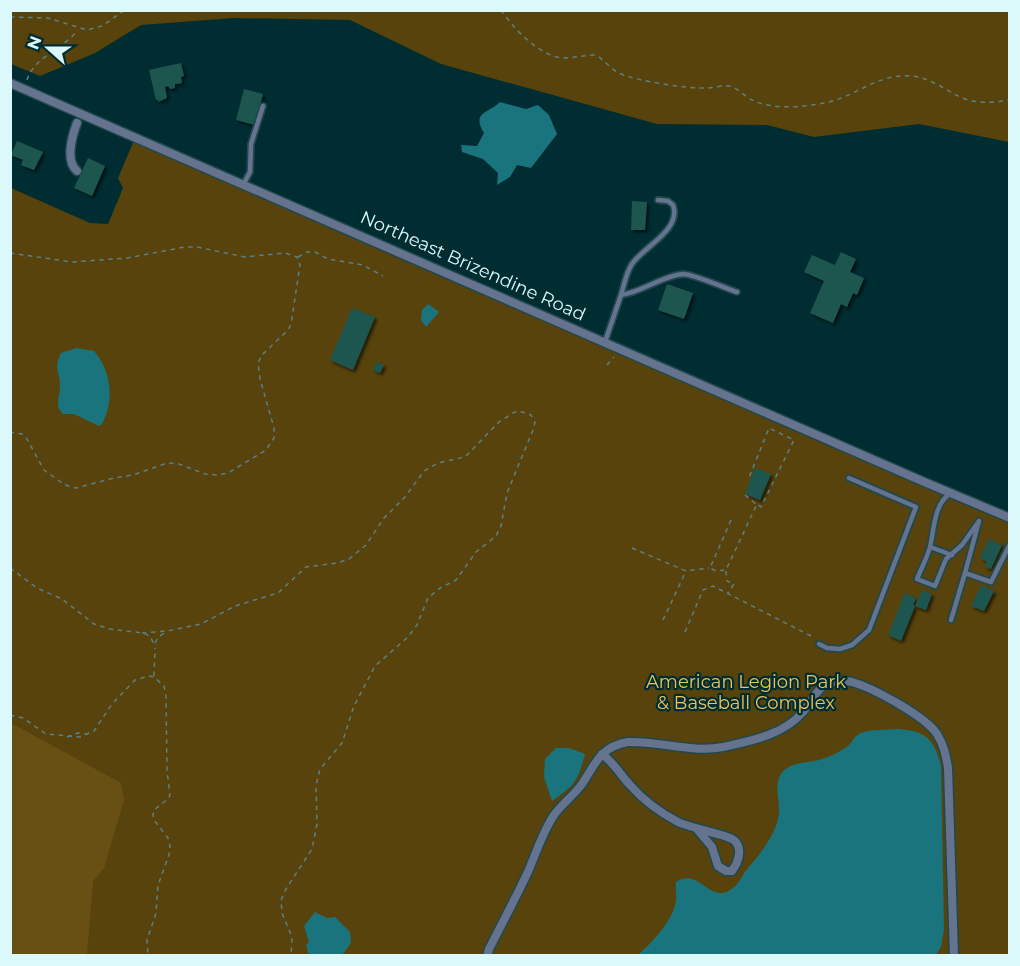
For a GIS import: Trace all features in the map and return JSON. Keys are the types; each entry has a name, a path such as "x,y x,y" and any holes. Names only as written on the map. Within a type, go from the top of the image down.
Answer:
{"street":[{"name":"Northeast Brizendine Road","path":"10,83 1010,518"},
{"path":"77,123 73,132 70,161 72,167 77,171"},
{"path":"487,956 545,831 556,813 582,784 595,761 602,754 619,744 628,742 703,749 722,747 769,735 794,721 824,686 835,682 850,681 910,712 936,732 944,747 954,956"},
{"path":"602,754 612,762 645,800 678,822 698,830 732,837 738,844 739,853 737,864 732,871 726,871 718,866 712,847 698,830"}],"lane":[{"path":"244,183 250,172 251,144 263,106"},
{"path":"605,342 632,264 664,234 674,217 673,205 669,201 658,200"},
{"path":"621,295 631,294 658,281 684,274 736,292"},
{"path":"819,644 827,648 840,649 852,645 868,630 916,507 849,478"},
{"path":"951,494 944,497 931,529 930,547 917,579 935,586 946,559 952,555 979,521"},
{"path":"951,620 979,521 985,508"},
{"path":"965,573 991,582 1010,544"},
{"path":"930,547 952,555"}],"path":[{"path":"10,17 48,18 79,29 94,30 125,10"},
{"path":"501,10 515,28 548,54 566,58 596,55 616,71 637,78 697,88 729,86 750,99 769,105 826,103 845,97 879,80 909,75 929,80 972,101 1010,100"},
{"path":"24,89 30,69 65,44 79,29"},
{"path":"10,254 72,262 127,258 196,247 244,257 285,253 297,257 307,252 315,252 328,259 363,265 383,276"},
{"path":"10,432 22,434 27,439 44,470 65,485 76,489 133,475 167,463 179,464 211,475 228,473 241,467 269,448 274,438 274,428 258,367 262,355 291,324 300,269 297,257"},
{"path":"10,568 37,588 62,599 94,624 110,629 142,633 201,624 235,606 282,590 306,567 349,559 366,544 384,518 405,497 424,471 438,463 465,458 493,427 513,413 518,411 526,413 534,419 533,430 507,493 500,530 492,540 476,552 460,575 431,595 425,602 417,625 408,637 375,666 354,706 342,743 320,769 316,785 317,824 312,849 281,900 282,913 292,937 291,956"},
{"path":"745,495 761,507 794,440 769,428 748,480"},
{"path":"728,594 734,584 726,581 726,570 757,504"},
{"path":"710,568 731,520"},
{"path":"632,548 686,571 710,568 716,571 726,570"},
{"path":"663,620 686,571"},
{"path":"686,632 703,590 713,586 814,637 819,644"},
{"path":"154,677 155,646 159,637 167,631"},
{"path":"142,633 150,636 155,646"},
{"path":"10,715 23,718 46,734 80,737 98,726 112,704 130,684 149,676 162,683 166,690 167,771 170,794 154,810 153,815 154,820 168,838 170,846 156,890 156,913 147,940 148,956"}],"green space":[{"path":"10,11 1009,11 1009,142 919,124 814,137 767,125 657,124 441,64 350,20 234,18 141,25 95,53 40,76 11,64"},
{"name":"American Legion Park & Baseball Complex","path":"135,138 1009,518 1009,955 11,955 11,188 90,223 108,224 123,188 118,178"}],"shaded area":[{"path":"11,723 121,783 124,800 104,868 93,881 87,955 11,955"}],"water":[{"path":"500,102 526,109 538,105 549,115 557,134 531,168 517,165 510,177 497,185 498,173 483,159 462,152 461,145 477,146 484,133 479,121 480,117"},
{"path":"428,304 439,312 426,327 421,320 422,310"},
{"path":"76,348 94,351 107,377 109,405 102,424 99,426 74,414 63,414 60,411 57,367 59,358 61,353"},
{"path":"898,729 916,732 927,738 935,749 941,766 944,929 941,947 936,955 638,955 671,916 676,901 676,882 684,878 692,879 718,893 725,893 738,883 766,845 774,830 779,814 778,782 786,769 834,754 848,746 861,733"},
{"path":"556,748 569,748 585,754 574,782 552,801 544,777 545,759"},
{"path":"315,912 327,918 335,917 350,932 351,943 342,955 309,955 306,945 309,942 304,926"}],"building":[{"path":"181,63 184,76 181,77 182,83 175,84 175,88 165,87 167,98 158,102 149,70"},
{"path":"244,89 263,94 255,125 236,120"},
{"path":"17,141 43,152 34,170 21,165 23,160 11,155"},
{"path":"88,158 105,166 92,196 74,188"},
{"path":"632,201 647,202 645,230 631,230"},
{"path":"841,252 856,259 850,272 864,278 857,295 853,293 847,307 841,304 833,323 810,313 824,281 804,272 812,255 835,265"},
{"path":"667,284 693,293 684,319 658,310"},
{"path":"352,308 375,317 353,370 330,360"},
{"path":"376,362 384,365 380,373 373,370"},
{"path":"755,468 771,474 760,500 745,494"},
{"path":"989,539 1002,545 991,569 985,567 987,562 980,558"},
{"path":"981,585 994,591 984,611 971,606"},
{"path":"922,590 932,594 926,610 915,606"},
{"path":"905,593 916,598 901,641 888,635"}]}
